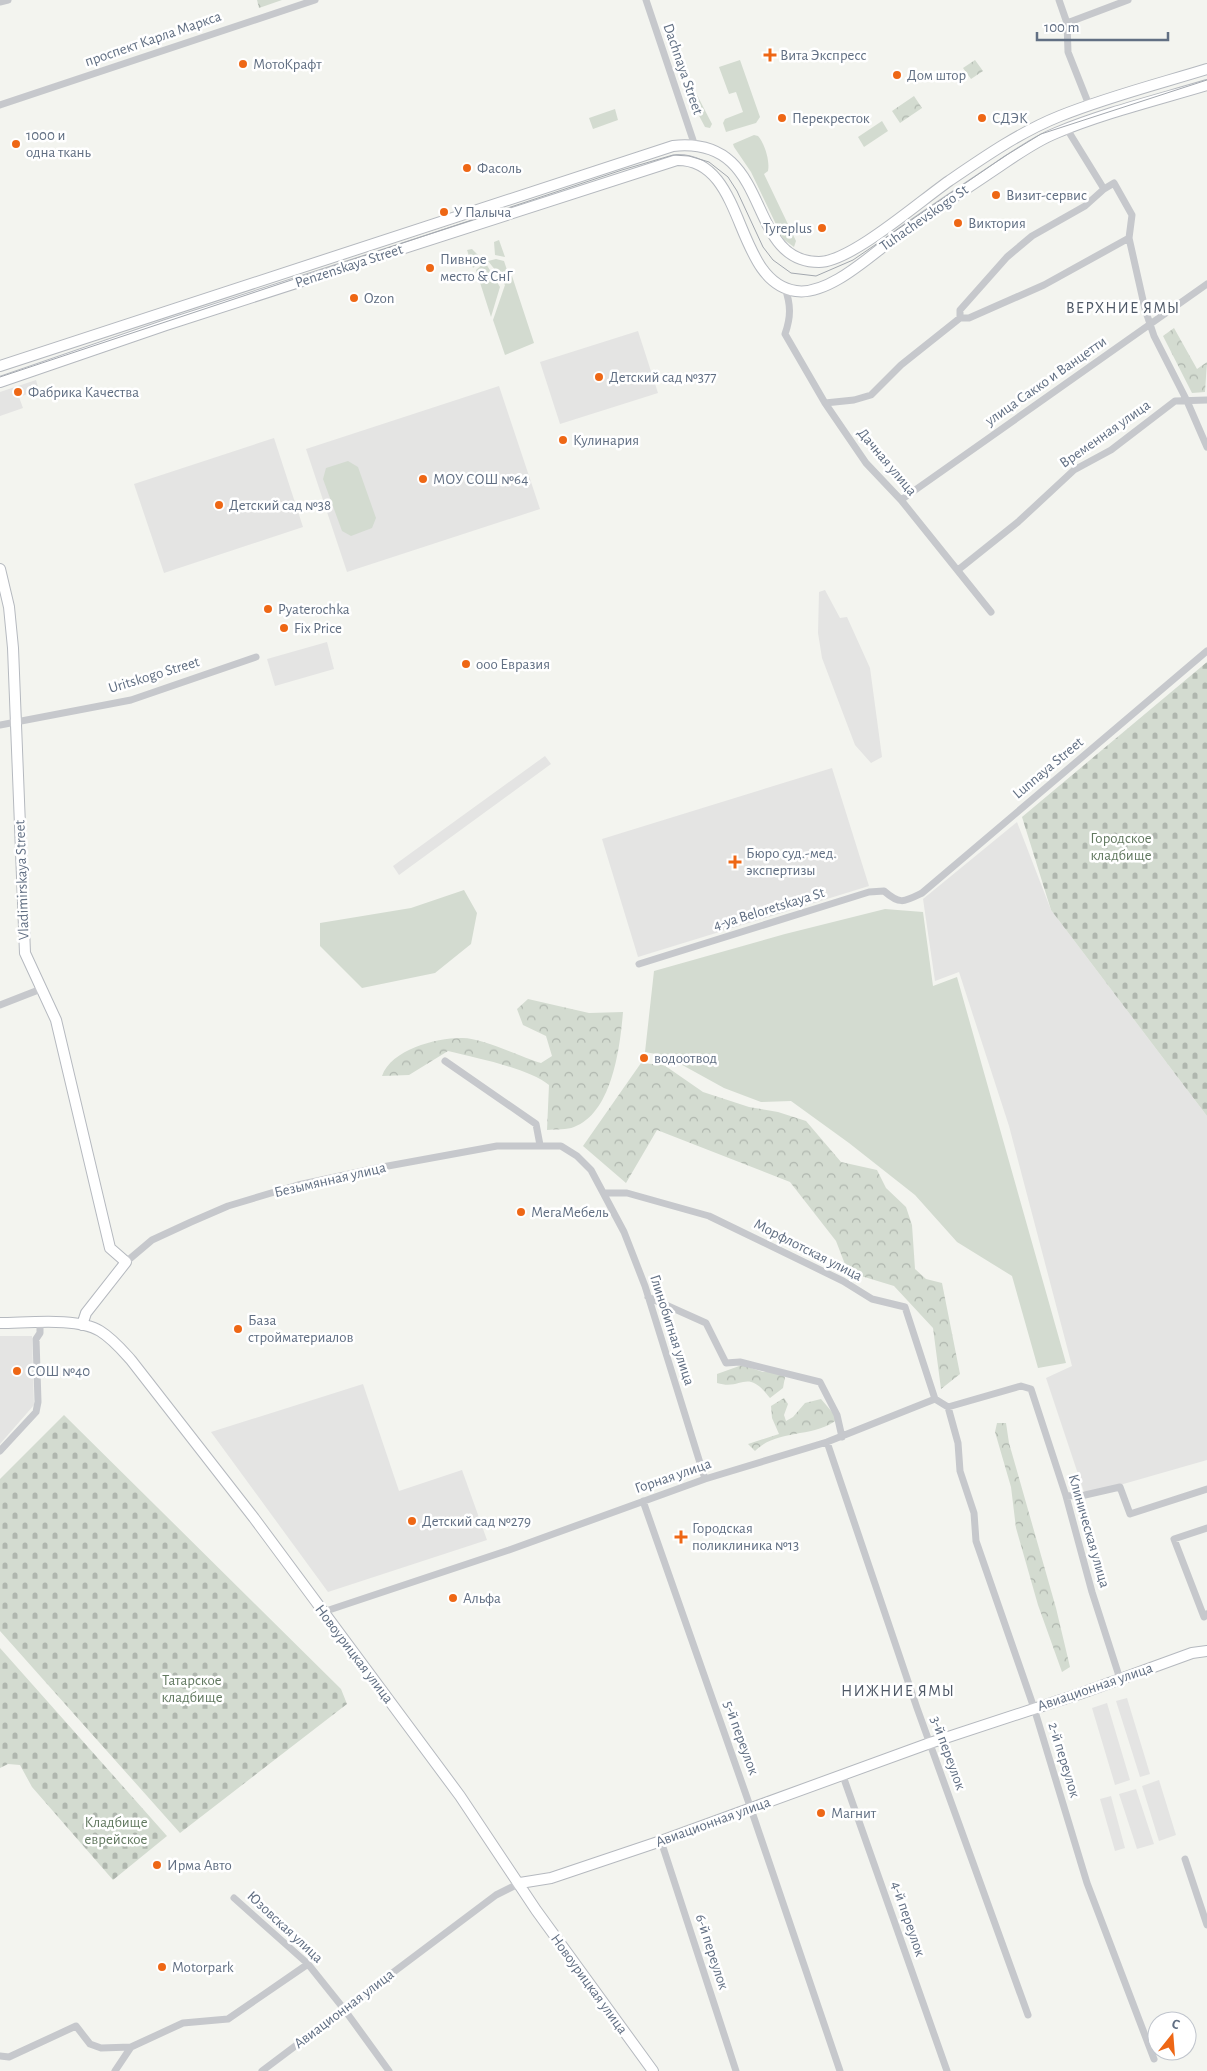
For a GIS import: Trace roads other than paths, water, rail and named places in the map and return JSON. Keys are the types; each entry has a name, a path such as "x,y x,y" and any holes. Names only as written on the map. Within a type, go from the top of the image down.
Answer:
{"main road":[{"name":"Tuhachevskogo St","path":"698,146 720,154 740,170 775,239 785,249 796,257 821,262 831,260 858,246 950,181 1017,138 1052,120 1089,105 1207,69"},
{"name":"Tuhachevskogo St","path":"785,288 808,291 836,280 972,184 1035,144 1066,129 1207,85"},
{"name":"Penzenskaya Street","path":"0,366 673,146 698,146"},
{"path":"698,146 699,164 709,170 719,183 764,271 785,288"},
{"name":"Penzenskaya Street","path":"0,382 166,325 671,161 683,160 699,164"},
{"name":"Vladimirskaya Street","path":"0,569 8,606 17,720 25,953 56,1020 110,1248 126,1262"},
{"name":"Безымянная улица","path":"82,1325 86,1313 126,1262"},
{"name":"Новоурицкая улица","path":"0,1323 82,1325 98,1330 112,1339 131,1360 254,1518 454,1789 520,1883 536,1910 653,2071"},
{"name":"Авиационная улица","path":"520,1883 551,1878 661,1841 930,1743 1192,1653 1207,1651"}],"street":[{"path":"0,2 8,0"},
{"name":"проспект Карла Маркса","path":"0,105 315,0"},
{"name":"Dachnaya Street","path":"646,0 698,146"},
{"path":"1059,0 1067,23 1068,52 1089,105"},
{"path":"1067,23 1128,0"},
{"path":"1066,129 1104,189"},
{"path":"960,318 960,310 1006,258 1032,236 1084,206 1114,183 1132,215 1129,238 1150,325 1207,447"},
{"path":"825,403 854,400 871,395 902,364 960,318 969,318 1044,285 1129,238"},
{"name":"улица Сакко и Ванцетти","path":"901,500 1207,284"},
{"name":"Дачная улица","path":"785,288 790,304 789,320 785,334 825,403 866,463 901,500 992,612"},
{"name":"Временная улица","path":"958,570 1018,522 1074,470 1111,450 1174,401 1207,400"},
{"name":"Lunnaya Street","path":"905,901 922,893 1207,651"},
{"name":"Uritskogo Street","path":"0,725 17,720 131,700 256,657"},
{"name":"4-ya Beloretskaya St","path":"639,964 869,892 884,890 894,900 905,901"},
{"path":"0,1005 41,989"},
{"path":"445,1061 536,1124 540,1144"},
{"name":"Безымянная улица","path":"126,1262 152,1240 228,1206 298,1185 376,1168 497,1146 540,1144 562,1146 578,1156 591,1170 604,1193"},
{"name":"Глинобитная улица","path":"604,1193 624,1232 648,1297 705,1479"},
{"name":"Морфлотская улица","path":"604,1193 627,1193 710,1216 843,1281 872,1299 905,1306 935,1399"},
{"path":"648,1297 706,1323 726,1362 740,1362 820,1382 837,1415 842,1437"},
{"path":"0,1451 36,1412 38,1402 36,1340 40,1333 40,1323"},
{"name":"Клиническая улица","path":"948,1408 1021,1386 1031,1389 1066,1496 1092,1592 1120,1679"},
{"path":"935,1399 948,1408"},
{"name":"Горная улица","path":"323,1612 509,1550 705,1479 842,1437 935,1399"},
{"name":"2-й переулок","path":"948,1408 958,1443 960,1471 974,1512 976,1541 1034,1708 1087,1883 1147,2041"},
{"name":"3-й переулок","path":"827,1442 930,1743 1028,2015"},
{"path":"1066,1496 1085,1495 1120,1487 1130,1514 1207,1490"},
{"name":"5-й переулок","path":"643,1501 752,1809 840,2071"},
{"path":"1207,1528 1174,1539 1204,1616 1207,1614"},
{"name":"4-й переулок","path":"843,1776 947,2071"},
{"name":"6-й переулок","path":"661,1841 736,2071"},
{"path":"1185,1859 1207,1925"},
{"name":"Авиационная улица","path":"262,2071 496,1896 520,1883"},
{"name":"Юзовская улица","path":"234,1898 308,1964 344,2009 389,2071"},
{"path":"0,2056 9,2057 76,2026 90,2044 101,2048 131,2047 183,2023 228,2019 308,1964"},
{"path":"116,2071 131,2047"}],"tram line":[{"path":"0,377 622,170 673,155 689,156 709,162 728,177 737,191 763,247 773,260 791,273 816,276 853,260 1005,156 1041,134 1207,80"}],"place":[{"name":"Вита Экспресс","path":"770,55"},
{"name":"МотоКрафт","path":"243,64"},
{"name":"Дом штор","path":"897,75"},
{"name":"Перекресток","path":"782,118"},
{"name":"СДЭК","path":"982,118"},
{"name":"1000 и одна ткань","path":"16,144"},
{"name":"Фасоль","path":"467,168"},
{"name":"Визит-сервис","path":"996,195"},
{"name":"У Палыча","path":"444,212"},
{"name":"Виктория","path":"958,223"},
{"name":"Tyreplus","path":"822,228"},
{"name":"Пивное место & СнГ","path":"430,268"},
{"name":"Ozon","path":"354,298"},
{"name":"Детский сад №377","path":"599,377"},
{"name":"Фабрика Качества","path":"18,392"},
{"name":"Кулинария","path":"563,440"},
{"name":"МОУ СОШ №64","path":"423,479"},
{"name":"Детский сад №38","path":"219,505"},
{"name":"Pyaterochka","path":"268,609"},
{"name":"Fix Price","path":"284,628"},
{"name":"ооо Евразия","path":"466,664"},
{"name":"Бюро суд.-мед. экспертизы","path":"735,862"},
{"name":"водоотвод","path":"644,1058"},
{"name":"МегаМебель","path":"521,1212"},
{"name":"База стройматериалов","path":"238,1329"},
{"name":"СОШ №40","path":"17,1371"},
{"name":"Детский сад №279","path":"412,1521"},
{"name":"Городская поликлиника №13","path":"681,1537"},
{"name":"Альфа","path":"453,1598"},
{"name":"Магнит","path":"821,1813"},
{"name":"Ирма Авто","path":"157,1865"},
{"name":"Motorpark","path":"162,1967"}],"district":[{"name":"ВЕРХНИЕ ЯМЫ","path":"1123,308"},
{"name":"НИЖНИЕ ЯМЫ","path":"898,1691"}],"park label":[{"name":"Городское кладбище","path":"1121,846"},
{"name":"Татарское кладбище","path":"192,1688"},
{"name":"Кладбище еврейское","path":"116,1830"}]}
